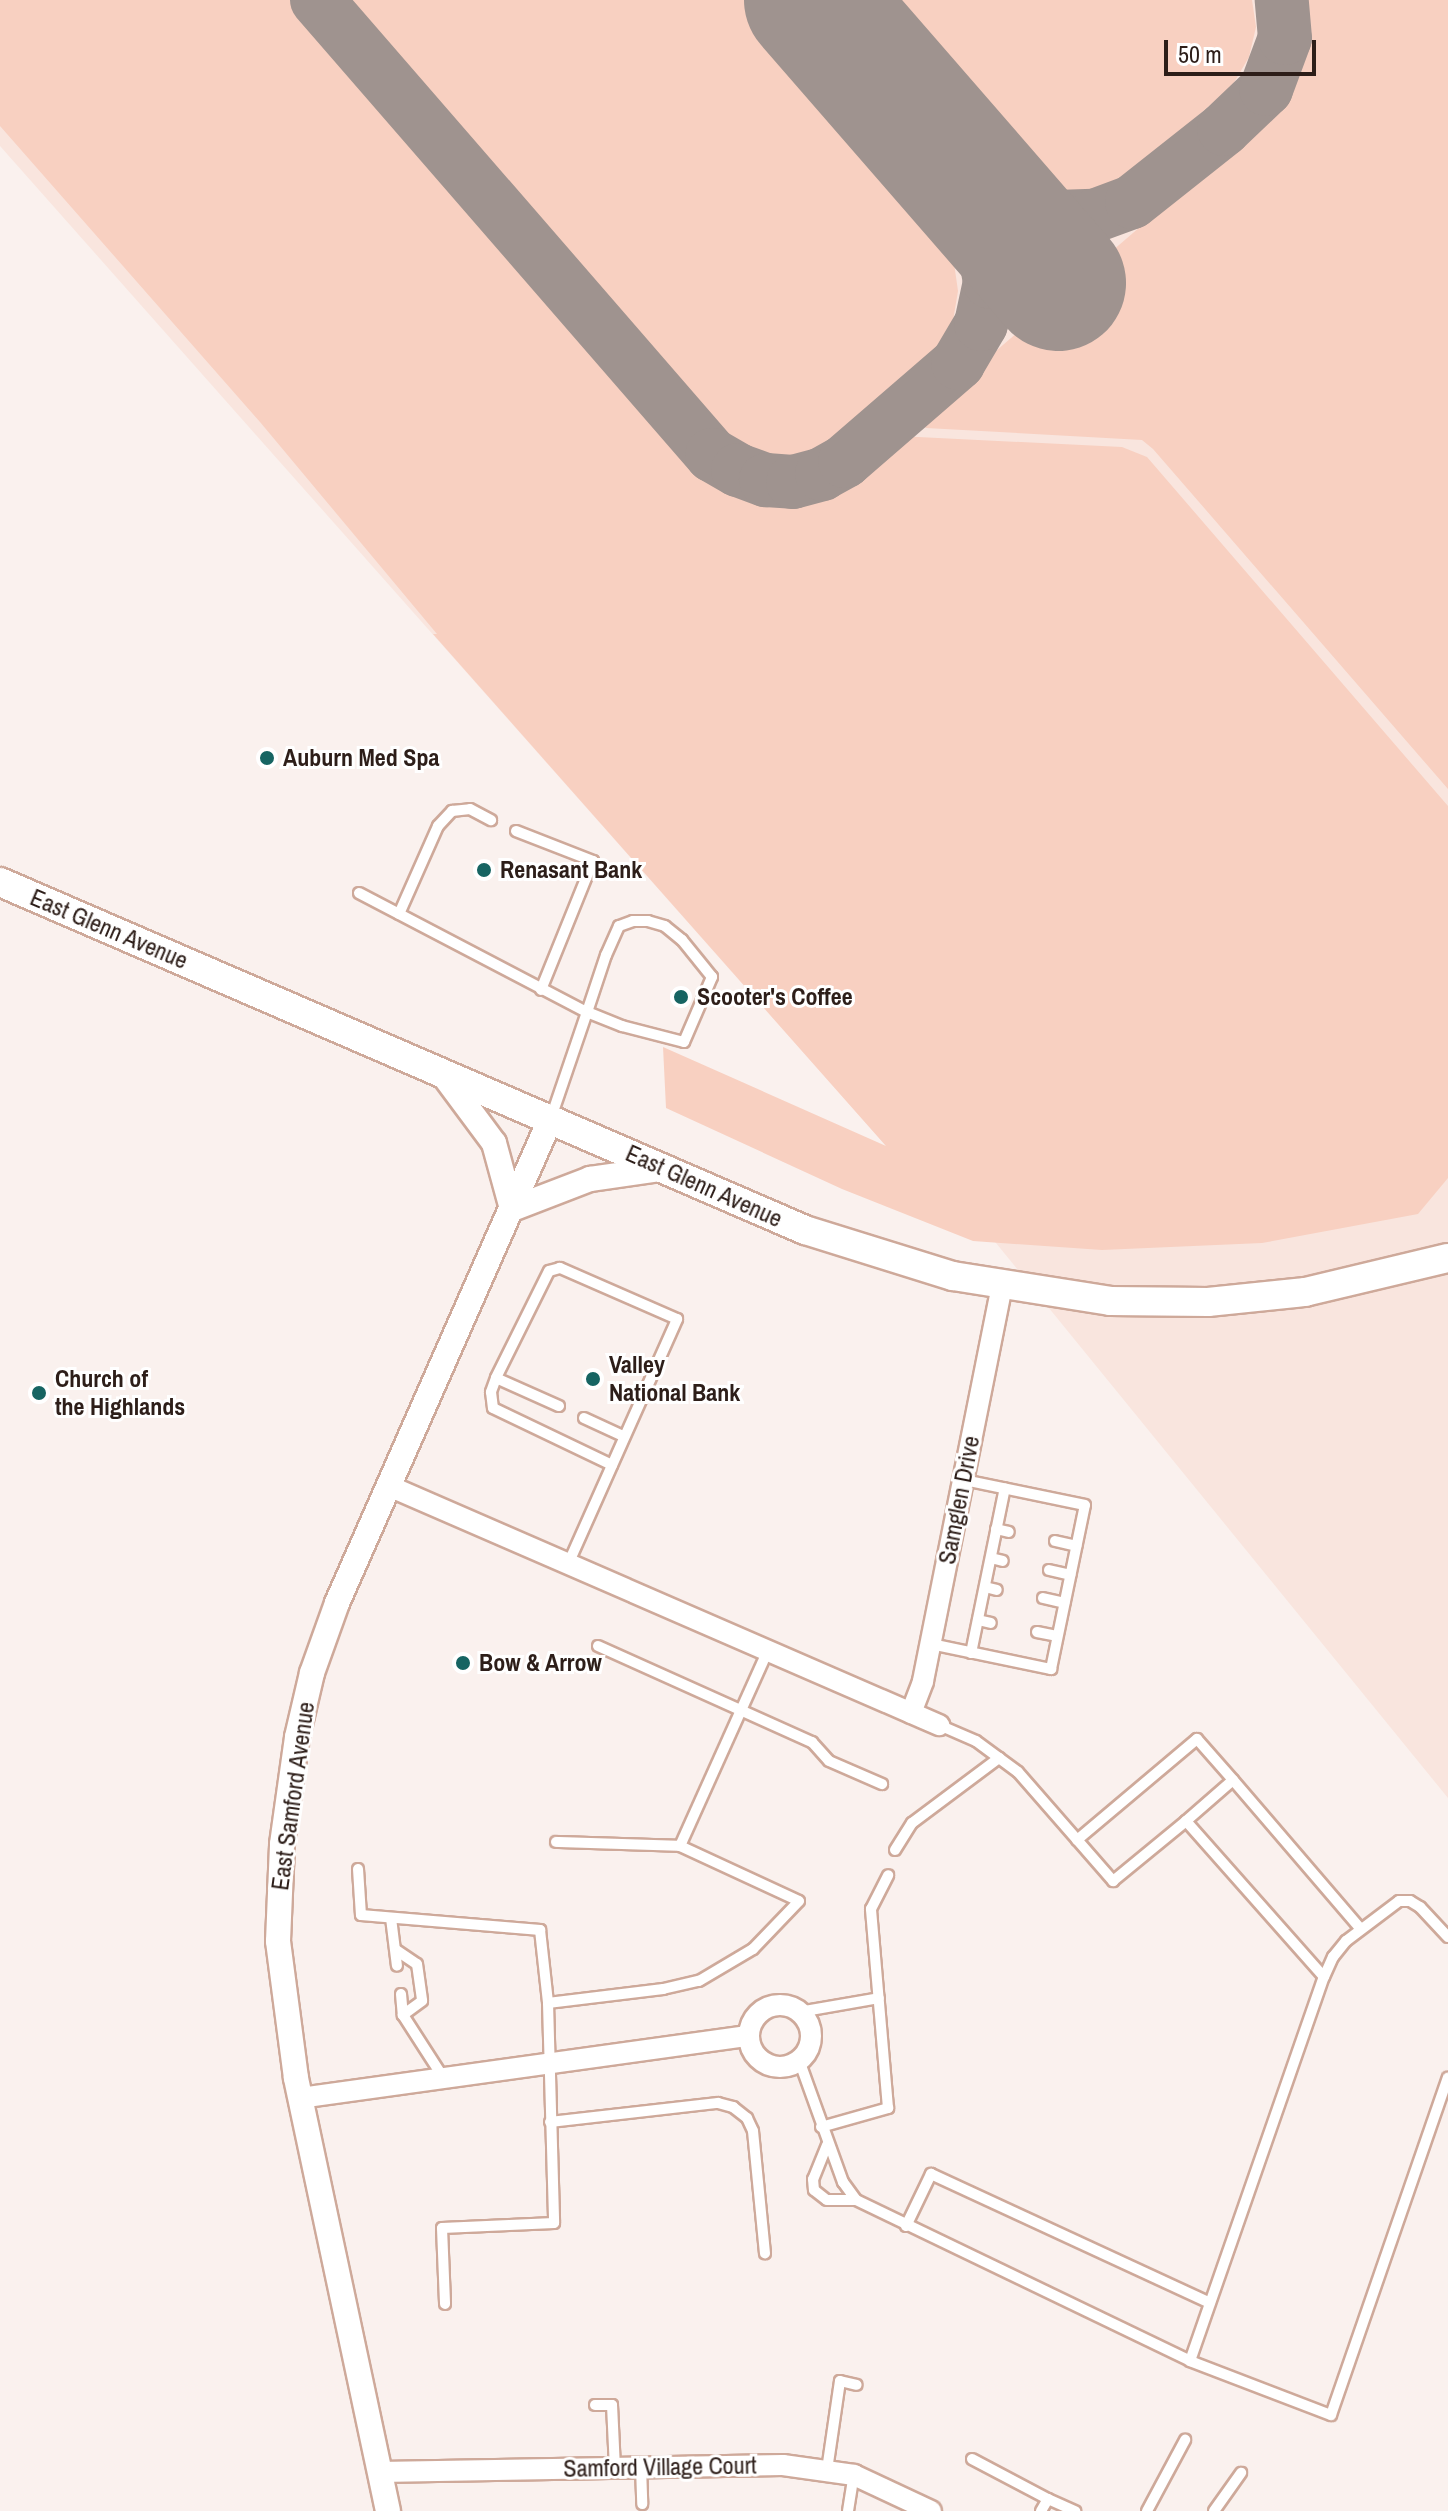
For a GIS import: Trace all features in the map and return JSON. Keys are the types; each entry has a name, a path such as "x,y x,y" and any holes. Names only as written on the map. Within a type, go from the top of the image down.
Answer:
{"main road":[{"name":"East Glenn Avenue","path":"0,882 844,1244 905,1263 1002,1286 1110,1301 1208,1302 1305,1292 1448,1258"}],"street":[{"path":"441,1071 494,1143 512,1209 590,1179 666,1168"},
{"name":"East Samford Avenue","path":"388,2511 300,2098 278,1941 282,1844 297,1737 312,1673 337,1603 550,1120"},
{"name":"Samglen Drive","path":"911,1713 931,1644 1002,1286"},
{"path":"389,1486 939,1725"},
{"path":"788,2006 799,2012 810,2027 809,2047 799,2060 786,2066 767,2064 752,2050 749,2036 753,2021 768,2007 788,2006"},
{"path":"300,2098 749,2036"},
{"name":"Samford Village Court","path":"380,2472 783,2465 854,2475 931,2511"}],"lane":[{"path":"399,914 438,826 452,811 470,809 491,820"},
{"path":"516,831 593,861 541,990"},
{"path":"359,893 587,1012 622,1026 684,1042 712,977 665,926 633,921 619,926 587,1012 550,1120"},
{"path":"569,1562 677,1319 560,1268 549,1271 496,1378 491,1392 493,1408 612,1465"},
{"path":"496,1378 559,1406"},
{"path":"584,1418 623,1436"},
{"path":"931,1644 1051,1669 1085,1505 964,1480"},
{"path":"971,1653 1005,1488"},
{"path":"996,1529 1009,1532"},
{"path":"1055,1541 1076,1546"},
{"path":"991,1558 1003,1561"},
{"path":"1049,1570 1070,1575"},
{"path":"985,1587 997,1590"},
{"path":"1043,1598 1064,1603"},
{"path":"978,1620 991,1623"},
{"path":"1037,1632 1057,1636"},
{"path":"598,1646 812,1742 829,1761 882,1784"},
{"path":"680,1846 768,1650"},
{"path":"939,1725 976,1741 1018,1772 1113,1881 1233,1780"},
{"path":"1077,1840 1197,1739 1360,1928"},
{"path":"895,1850 912,1823 999,1758"},
{"path":"1186,1821 1324,1977"},
{"path":"548,2003 663,1989 699,1981 753,1949 799,1901 680,1846 556,1842"},
{"path":"358,1869 361,1915 540,1930 548,2003 554,2223 442,2228 445,2304"},
{"path":"821,2127 888,2108 871,1909 888,1875"},
{"path":"1190,2361 1333,1957 1360,1928 1399,1901 1410,1901 1448,1937"},
{"path":"391,1918 397,1966"},
{"path":"396,1950 417,1964 422,2001 403,2015"},
{"path":"401,1994 403,2015 443,2077"},
{"path":"799,2012 879,1998"},
{"path":"799,2060 827,2145 843,2182 856,2200 1190,2361 1331,2415 1448,2078"},
{"path":"550,2122 718,2103 733,2107 747,2118 753,2131 765,2253"},
{"path":"827,2145 813,2179 814,2190 827,2200 856,2200"},
{"path":"906,2226 931,2174 1210,2303"},
{"path":"827,2470 840,2381 857,2385"},
{"path":"595,2405 612,2405 615,2468"},
{"path":"1147,2511 1185,2440"},
{"path":"972,2459 1075,2511"},
{"path":"641,2467 642,2504"},
{"path":"1214,2511 1241,2473"},
{"path":"848,2511 854,2475"},
{"path":"1041,2511 1048,2499"}],"shaded area":[{"path":"0,0 1448,0 1448,1798 965,1205 926,1191 0,146"},
{"path":"0,0 294,0 681,447 720,481 742,491 795,497 820,491 843,482 898,436 1122,447 1147,457 1448,806 1448,1178 1418,1214 1262,1243 1102,1250 973,1241 842,1189 666,1108 663,1047 886,1146 433,634 437,634 260,422 0,126"},
{"path":"337,0 746,0 938,222 953,256 958,291 952,327 935,361 839,445 810,459 777,463 744,455 716,437"},
{"path":"867,0 1252,0 1256,27 1249,57 1232,86 1134,172 1106,188 1075,195 1044,189 1015,171"},
{"path":"1302,0 1448,0 1448,789 1142,440 926,428 917,419 1263,121 1281,100 1293,76 1300,51"}],"taxiway":[{"path":"317,0 712,455 738,470 766,480 793,482 822,474 845,461 958,363 981,324 990,282 973,185"},
{"path":"973,185 1056,217 1094,216 1132,202 1224,129 1266,89 1285,38 1282,0"}],"runway":[{"path":"812,0 1058,283"}],"place":[{"name":"Auburn Med Spa","path":"267,758"},
{"name":"Renasant Bank","path":"484,870"},
{"name":"Scooter's Coffee","path":"681,997"},
{"name":"Valley National Bank","path":"593,1379"},
{"name":"Church of the Highlands","path":"39,1393"},
{"name":"Bow & Arrow","path":"463,1663"}]}
